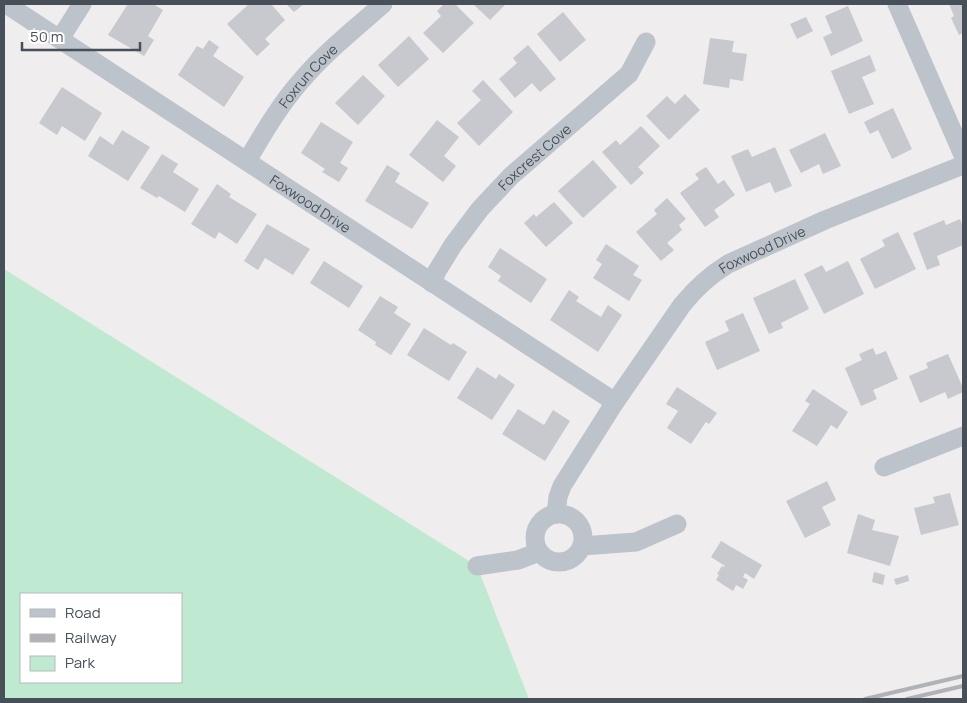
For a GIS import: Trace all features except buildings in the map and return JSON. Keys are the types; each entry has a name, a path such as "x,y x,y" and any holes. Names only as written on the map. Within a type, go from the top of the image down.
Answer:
{"street":[{"name":"Foxwood Drive","path":"6,4 615,402"},
{"path":"60,39 82,4"},
{"name":"Foxrun Cove","path":"247,161 277,112 300,82 317,63 383,4"},
{"path":"897,4 963,155"},
{"name":"Foxcrest Cove","path":"432,283 437,271 453,246 480,209 511,176 629,74 646,42"},
{"name":"Foxwood Drive","path":"556,514 558,497 562,486 615,402 682,305 713,274 728,264 825,220 963,165"},
{"path":"884,467 963,436"},
{"path":"556,514 571,517 582,530 582,546 572,558 561,562 545,558 539,552 534,542 534,533 540,522 548,516 556,514"},
{"path":"582,546 636,542 677,524"},
{"path":"477,566 518,560 539,552"}],"green space":[{"path":"4,269 477,566 529,699 4,699"}],"railway":[{"path":"865,699 963,676"},
{"path":"907,699 963,686"}]}
